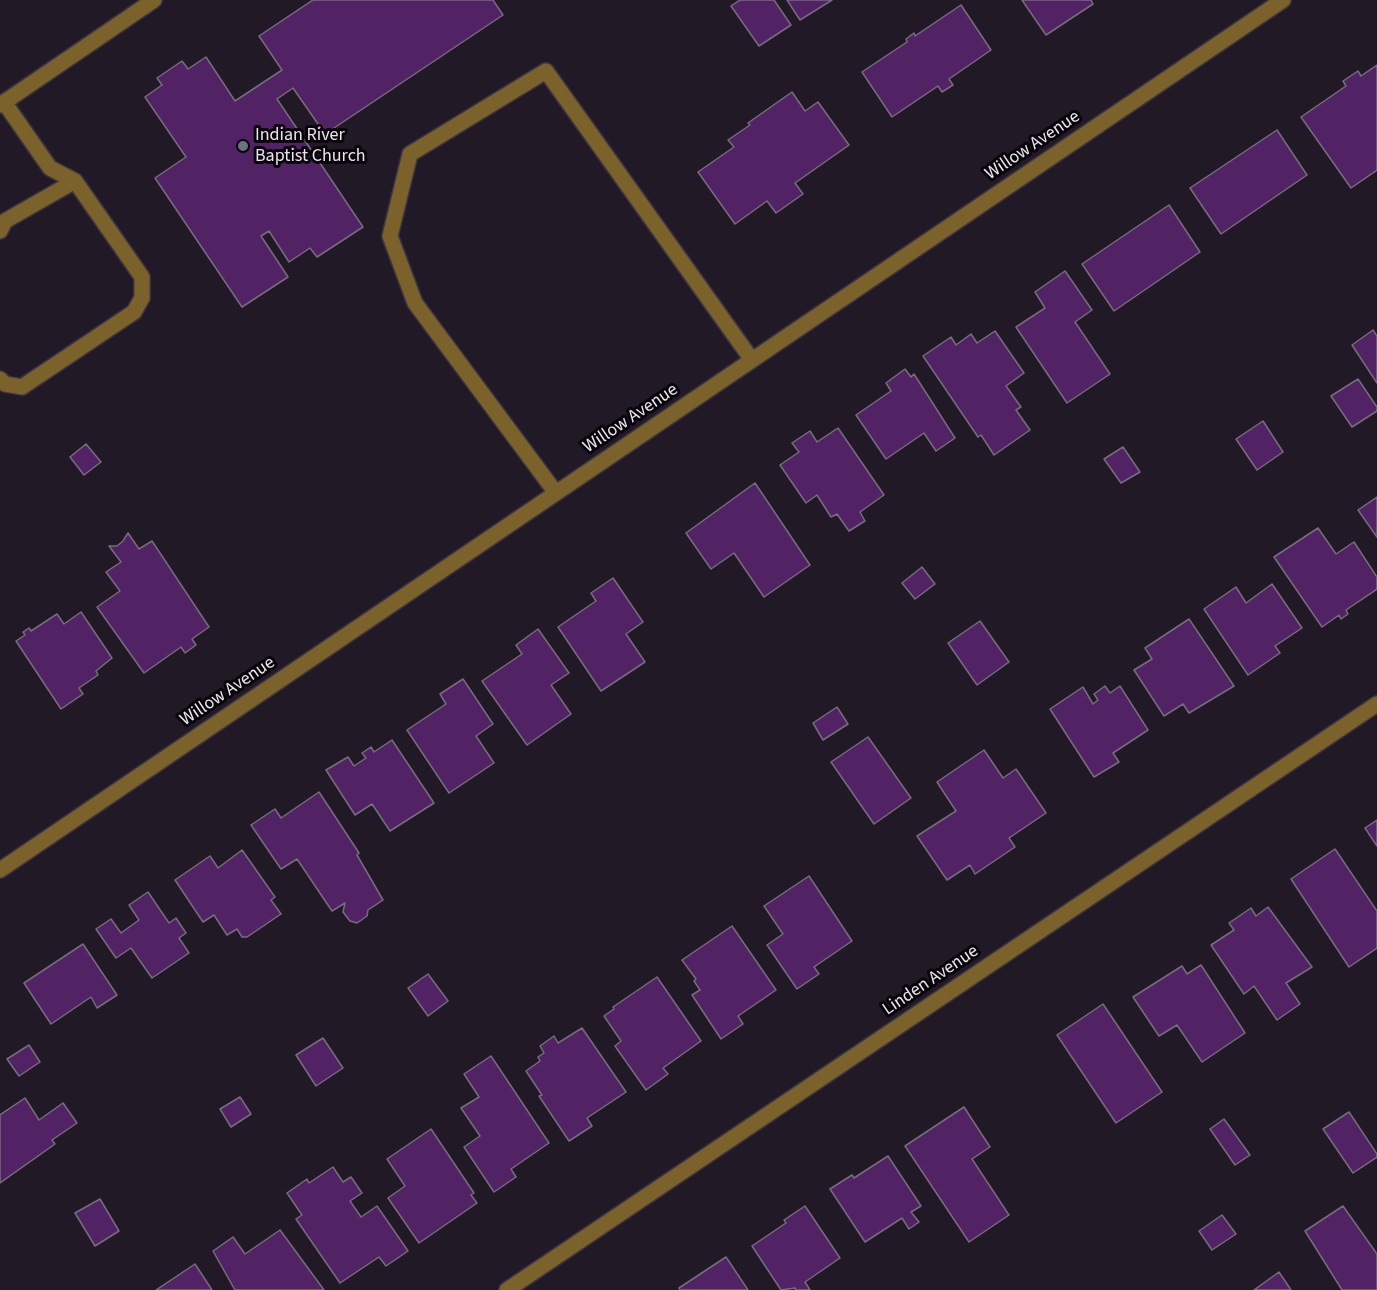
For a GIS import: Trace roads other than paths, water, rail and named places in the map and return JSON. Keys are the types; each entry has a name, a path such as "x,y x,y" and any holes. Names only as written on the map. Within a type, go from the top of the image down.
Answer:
{"street":[{"path":"0,379 5,384 22,387 134,312 142,298 142,277 75,181 50,168 2,104 154,0"},
{"name":"Willow Avenue","path":"0,870 1283,0"},
{"path":"555,493 415,303 390,236 410,154 546,71 752,360"},
{"path":"0,231 5,221 75,181"},
{"name":"Linden Avenue","path":"507,1290 1377,704"}],"place":[{"name":"Indian River Baptist Church","path":"243,146"}]}
